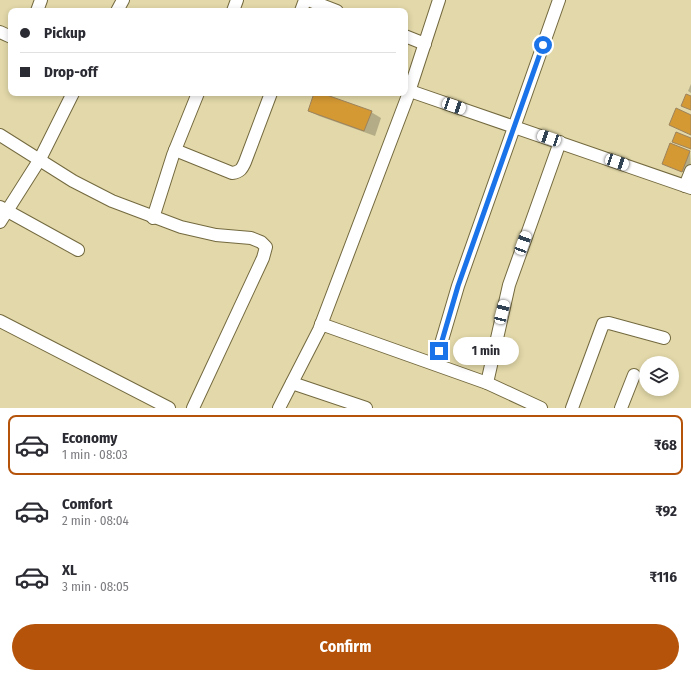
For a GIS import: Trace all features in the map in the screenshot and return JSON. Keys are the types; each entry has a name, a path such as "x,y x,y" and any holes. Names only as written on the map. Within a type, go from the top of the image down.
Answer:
{"street":[{"path":"308,0 329,8"},
{"path":"279,408 321,324 410,91 439,0"},
{"path":"435,364 458,286 559,0"},
{"path":"408,37 425,44"},
{"path":"410,91 688,187 691,171"},
{"path":"0,222 4,209 40,159 72,96"},
{"path":"153,218 175,150 197,96"},
{"path":"175,150 232,173 242,170 270,96"},
{"path":"0,135 98,195 153,218 216,235 251,238 261,242 266,247 193,408"},
{"path":"487,383 509,285 560,142"},
{"path":"4,209 78,250"},
{"path":"0,321 166,407"},
{"path":"572,408 603,324 608,323 664,338"},
{"path":"321,324 487,383 541,408"},
{"path":"621,408 634,374"},
{"path":"292,383 366,408"}],"building":[{"path":"686,94 691,96 691,110 681,106"},
{"path":"313,96 330,96 372,111 364,131 308,111"},
{"path":"676,108 691,115 691,135 669,125"},
{"path":"676,132 691,138 691,149 672,142"},
{"path":"670,143 690,151 682,172 662,164"}],"route":[{"path":"439,351 458,286 543,45"}]}
